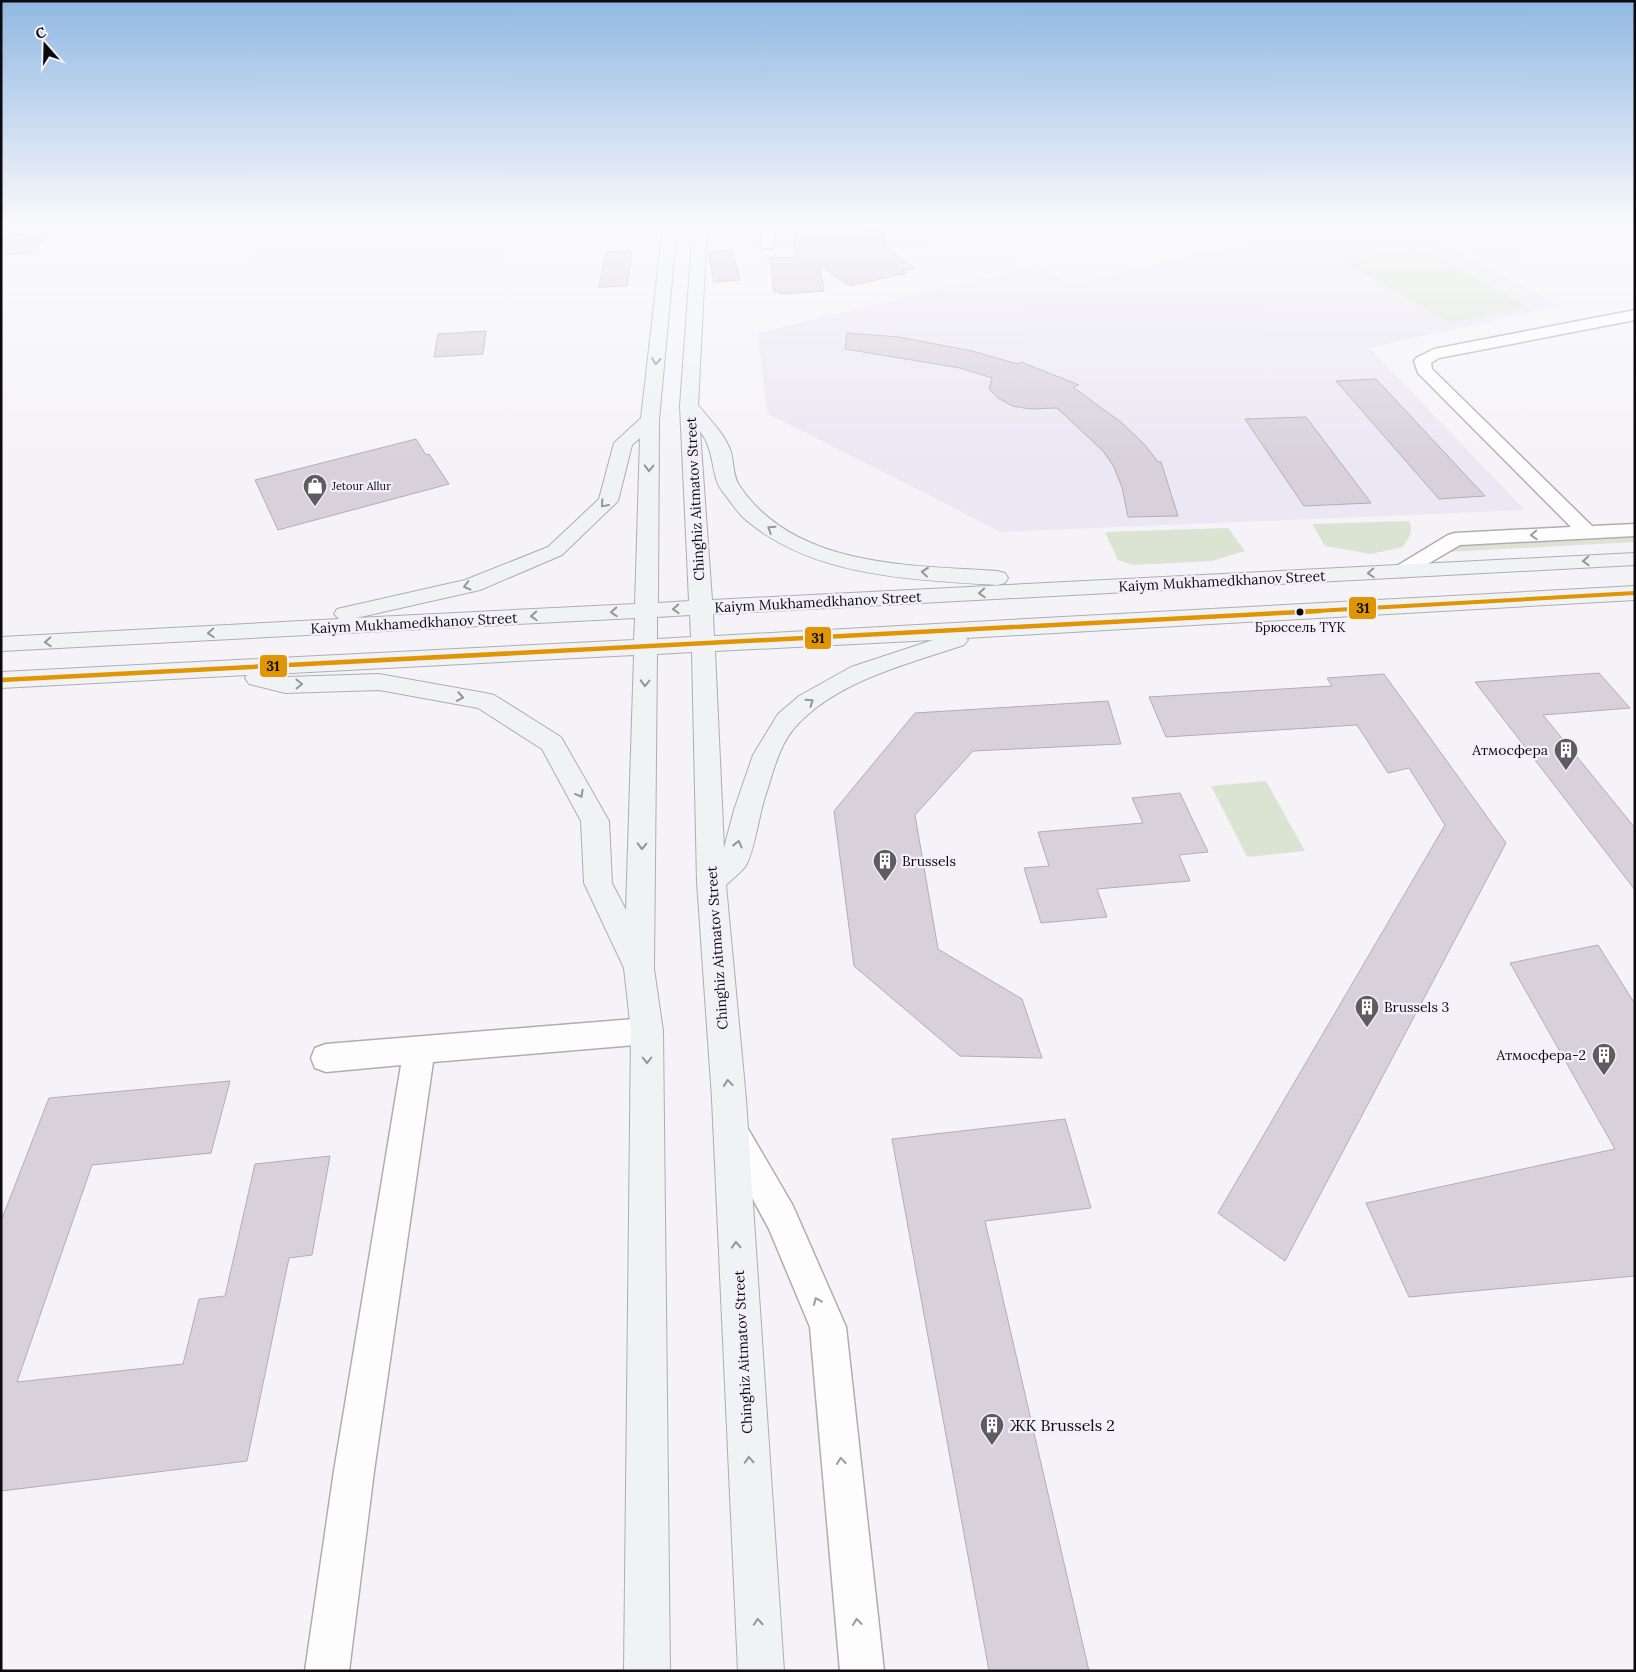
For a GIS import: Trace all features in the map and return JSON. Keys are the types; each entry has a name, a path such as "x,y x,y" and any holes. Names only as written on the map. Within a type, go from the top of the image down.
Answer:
{"main road":[{"path":"647,1671 647,1031 639,969 650,420 662,304"},
{"name":"Chinghiz Aitmatov Street","path":"695,304 689,406 703,643 711,882 730,1126 761,1671"},
{"path":"689,406 720,448 728,484 754,518 790,541 812,552 877,567 1113,586"},
{"path":"259,631 472,585 554,551 608,501 623,443 650,420"},
{"name":"Kaiym Mukhamedkhanov Street","path":"1,644 1635,559"},
{"path":"1,680 981,630 1635,593"},
{"path":"1570,597 1635,603"},
{"path":"711,882 734,859 747,810 766,755 787,720 808,702 859,672 981,630"},
{"path":"217,669 285,685 379,682 484,701 552,744 595,821 598,883 639,969"}],"street":[{"path":"1588,533 1424,370 1422,361 1434,354 1635,315"},
{"path":"1402,571 1455,539 1635,530"},
{"path":"326,1058 647,1031"},
{"path":"327,1671 354,1471 419,1050"},
{"path":"730,1126 781,1218 828,1327 862,1671"}],"shaded area":[{"path":"878,304 1555,304 1559,306 1369,348 1525,510 1001,532 767,413 758,333"}],"green space":[{"path":"1417,304 1523,304 1529,307 1450,323"},
{"path":"1409,521 1411,531 1403,547 1371,554 1325,546 1312,524"},
{"path":"1228,528 1245,551 1212,561 1133,565 1118,560 1105,532"},
{"path":"1635,536 1635,542 1447,552 1456,545"},
{"path":"1266,781 1305,851 1247,857 1211,786"}],"building":[{"path":"486,331 483,354 434,357 438,334"},
{"path":"847,333 899,337 972,351 1018,364 1021,362 1079,385 1073,387 1121,422 1145,445 1158,462 1161,462 1178,516 1128,517 1122,487 1113,465 1103,451 1057,408 1030,409 1012,406 998,398 989,389 992,378 960,368 845,349"},
{"path":"1376,379 1485,496 1439,499 1336,381"},
{"path":"1306,417 1371,503 1304,506 1245,419"},
{"name":"Jetour Allur","path":"416,439 426,455 429,454 449,484 278,530 255,480"},
{"name":"Атмосфера","path":"1599,673 1630,708 1543,715 1635,828 1635,890 1475,682"},
{"name":"Brussels 3","path":"1384,674 1506,843 1285,1261 1218,1213 1445,825 1409,768 1388,773 1357,725 1166,737 1149,697 1332,686 1327,678"},
{"name":"Brussels","path":"1108,701 1121,744 973,751 915,815 938,949 1022,999 1042,1058 960,1056 854,966 834,811 915,713"},
{"path":"1180,793 1208,852 1179,855 1190,881 1097,889 1107,917 1041,923 1024,868 1049,866 1038,832 1143,823 1132,798"},
{"name":"Атмосфера-2","path":"1598,945 1635,1004 1635,1276 1409,1297 1366,1203 1615,1149 1510,963"},
{"path":"230,1081 211,1153 92,1165 17,1382 183,1364 199,1299 225,1296 255,1164 330,1156 312,1255 289,1258 247,1461 1,1491 1,1221 49,1098"},
{"name":"ЖК Brussels 2","path":"1065,1119 1091,1208 985,1221 1089,1671 989,1671 892,1139"}],"transit line":[{"name":"31","path":"1,680 981,630 1635,593"}],"place":[{"name":"Jetour Allur","path":"315,507"},
{"name":"Брюссель ТҮК","path":"1300,612"},
{"name":"Атмосфера","path":"1566,771"},
{"name":"Brussels","path":"885,882"},
{"name":"Brussels 3","path":"1367,1028"},
{"name":"Атмосфера-2","path":"1604,1076"},
{"name":"ЖК Brussels 2","path":"992,1446"}]}
